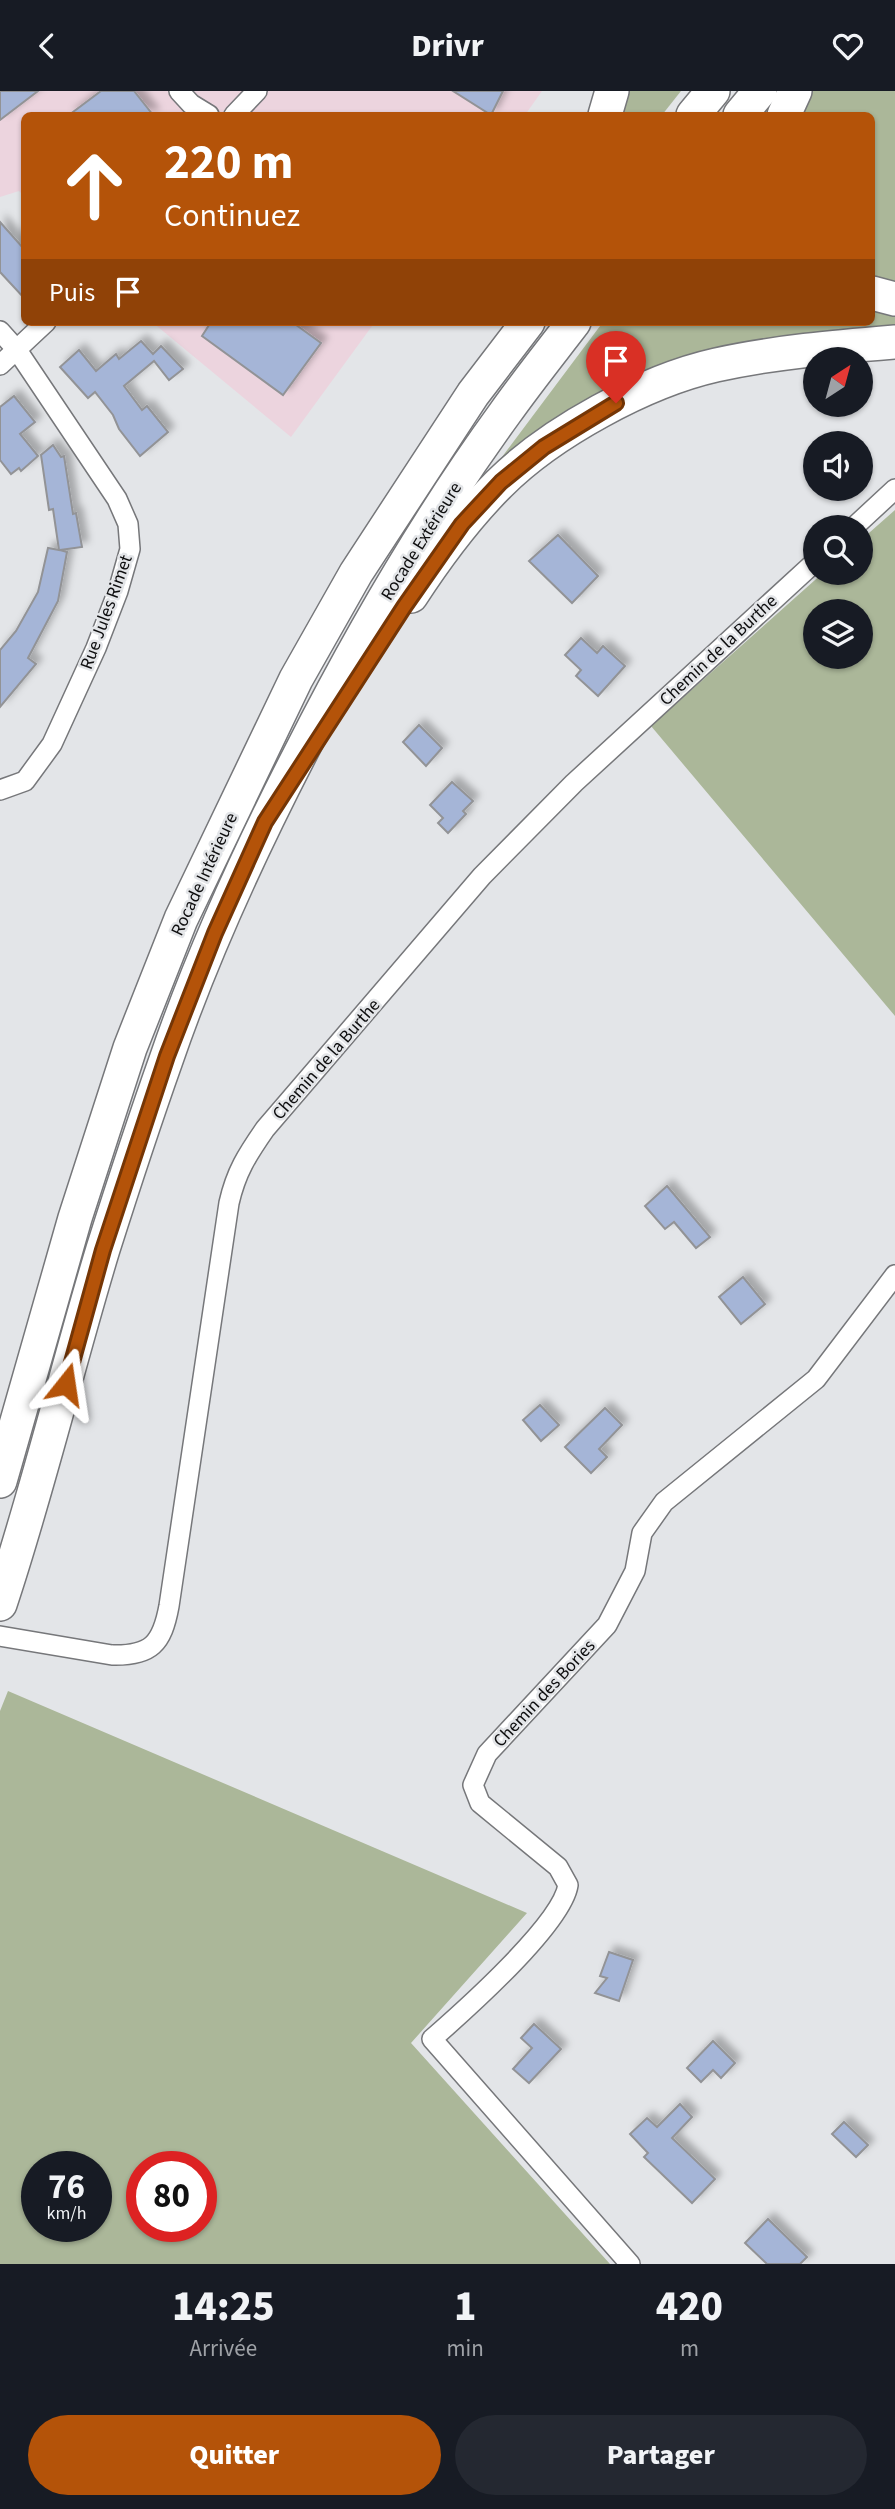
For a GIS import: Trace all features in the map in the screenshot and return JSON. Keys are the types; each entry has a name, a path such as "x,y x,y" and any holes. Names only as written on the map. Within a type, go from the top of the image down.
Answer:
{"highway":[{"path":"606,112 612,91"},
{"path":"742,112 760,91"},
{"path":"786,112 795,91"},
{"path":"875,294 895,299"},
{"path":"356,573 401,476 455,384 497,326"},
{"name":"Rocade Intérieure","path":"0,1481 75,1218 130,1048 181,919 296,679 356,573 473,394 525,326"},
{"name":"Rocade Extérieure","path":"0,1604 28,1519 103,1250 167,1056 215,933 265,822 328,698 386,595 442,505 504,414 571,326"},
{"path":"265,822 432,564 462,524 501,482 544,447 616,403 666,381 713,366 770,354 895,342"}],"street":[{"path":"179,91 191,104 204,112"},
{"path":"237,112 257,91"},
{"path":"0,365 42,326"},
{"name":"Rue Jules Rimet","path":"0,331 17,350 117,499 128,524 130,549 118,591 100,637 52,744 25,781 0,790"},
{"path":"866,515 895,489"},
{"name":"Chemin de la Burthe","path":"0,1636 85,1651 128,1655 149,1649 158,1642 165,1627 229,1203 234,1178 247,1154 265,1129 482,876 574,783 803,573"},
{"name":"Chemin des Bories","path":"630,2264 432,2039 478,1998 542,1930 566,1898 568,1885 558,1867 480,1803 473,1785 487,1754 607,1625 635,1571 642,1533 664,1502 816,1379 895,1275"}],"shaded area":[{"path":"0,91 542,91 527,112 21,112 21,193 19,191 0,197"},
{"path":"157,326 372,326 291,437"}],"green space":[{"path":"620,91 681,91 664,112 615,112"},
{"path":"811,91 895,91 895,284 875,276 875,112 800,112"},
{"path":"875,309 895,315 895,334 786,343 493,469 600,326 875,326"},
{"path":"895,510 895,1016 651,726 809,585 873,585 873,529"},
{"path":"8,1691 527,1913 411,2043 610,2264 0,2264 0,1711"}],"building":[{"path":"0,91 38,91 0,120"},
{"path":"101,91 134,91 151,112 73,112"},
{"path":"453,91 503,91 492,112 486,112"},
{"path":"0,222 21,246 21,295 0,272"},
{"path":"208,326 298,326 321,343 283,395 202,336"},
{"path":"141,341 153,354 161,346 183,369 169,380 154,361 124,386 142,410 147,406 168,432 140,456 95,392 88,398 60,367 79,350 96,371 116,354 119,359"},
{"path":"14,396 35,422 20,434 38,456 21,471 19,468 11,474 0,460 0,407"},
{"path":"53,445 61,457 64,456 73,514 76,513 82,547 60,550 67,552 58,601 28,658 36,664 0,707 0,650 16,631 38,592 48,548 59,550 53,509 49,510 41,455"},
{"path":"558,535 598,576 572,603 529,561"},
{"path":"581,638 597,653 603,646 625,666 598,696 576,676 581,670 565,655"},
{"path":"419,725 442,748 426,766 403,742"},
{"path":"452,782 473,801 463,811 466,814 448,833 438,823 443,818 430,805"},
{"path":"667,1186 710,1237 696,1248 674,1222 665,1229 645,1206"},
{"path":"743,1277 765,1304 741,1324 719,1297"},
{"path":"540,1405 559,1425 541,1441 523,1420"},
{"path":"605,1408 622,1425 599,1449 607,1457 591,1473 565,1447"},
{"path":"609,1952 633,1960 619,2001 595,1993 607,1978 600,1976"},
{"path":"534,2024 561,2049 529,2083 513,2069 532,2048 521,2038"},
{"path":"713,2041 735,2063 721,2078 713,2070 701,2082 687,2068"},
{"path":"680,2104 692,2117 672,2138 715,2179 692,2203 644,2157 648,2153 630,2134 647,2118 657,2127"},
{"path":"844,2122 868,2145 856,2157 832,2134"},
{"path":"768,2219 807,2257 800,2264 767,2264 745,2243"}],"route":[{"path":"66,1384 103,1250 167,1056 215,933 265,822 432,564 462,524 501,482 544,447 616,403"}]}
